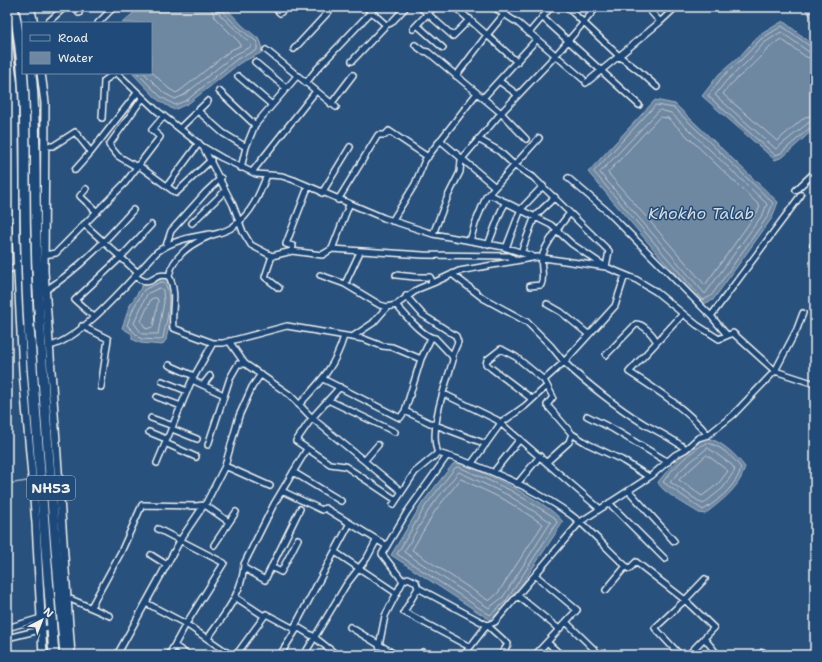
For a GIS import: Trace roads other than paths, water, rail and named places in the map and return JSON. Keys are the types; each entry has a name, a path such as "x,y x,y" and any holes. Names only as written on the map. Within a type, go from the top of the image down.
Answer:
{"highway":[{"name":"NH53","path":"14,7 18,33 26,138 25,242 29,327 26,352 54,655"},
{"path":"22,7 26,22"},
{"name":"NH53","path":"31,74 36,127 35,209 39,320 44,336 65,655"}],"street":[{"path":"30,7 34,22"},
{"path":"48,22 65,7"},
{"path":"99,22 114,7"},
{"path":"274,7 280,13 287,7"},
{"path":"294,49 333,7"},
{"path":"366,7 386,25"},
{"path":"352,61 386,25 391,23 406,7"},
{"path":"420,7 453,36 470,19"},
{"path":"434,7 415,27 443,48"},
{"path":"455,7 517,62"},
{"path":"493,7 518,23 585,81 619,56 676,7"},
{"path":"456,76 510,7"},
{"path":"529,33 551,7"},
{"path":"566,7 619,56 640,71 657,87"},
{"path":"433,234 448,196 460,172 461,160 500,113 556,55 597,7"},
{"path":"647,7 660,22"},
{"path":"306,83 330,55 372,12"},
{"path":"542,17 639,105"},
{"path":"7,20 22,26"},
{"path":"7,33 14,87 18,265 26,352 43,655"},
{"path":"483,98 537,39"},
{"path":"415,45 423,51 428,52 483,98 526,139"},
{"path":"266,50 336,108"},
{"path":"255,62 286,88"},
{"path":"41,74 45,103 44,255 46,290 44,336 50,346 52,394 72,655"},
{"path":"102,118 104,81 114,74"},
{"path":"117,74 142,99 201,145 241,168 267,175 282,176 350,205 392,221 433,234 506,248 540,257 606,267 655,291 683,314 720,339 733,333 775,371 815,384"},
{"path":"331,104 353,74"},
{"path":"238,76 272,105"},
{"path":"241,168 246,147 255,125 297,76"},
{"path":"499,80 518,96"},
{"path":"219,91 255,125"},
{"path":"252,172 316,91"},
{"path":"75,170 137,93"},
{"path":"392,221 415,184 428,157 477,93"},
{"path":"142,99 109,144 118,156 138,166 176,193 211,160"},
{"path":"180,128 208,101"},
{"path":"198,111 224,133 246,147"},
{"path":"44,255 56,253 125,183 160,137 152,130 164,116"},
{"path":"7,121 15,126"},
{"path":"338,200 378,135 385,135 390,131 428,157"},
{"path":"44,146 53,146 75,132 91,152"},
{"path":"470,242 477,218 494,186 539,138"},
{"path":"478,139 499,151 514,165 543,186 555,197 609,251 606,267"},
{"path":"440,140 461,160 494,186"},
{"path":"167,186 201,145"},
{"path":"201,145 221,178 225,191 243,232 251,245 272,256 292,251 322,255 332,249 350,205"},
{"path":"322,193 350,147"},
{"path":"796,190 815,172"},
{"path":"267,175 258,199 234,227 195,243 186,249 176,260 169,276 175,292 172,316 173,328 213,343 229,341 287,326 364,339 382,346 392,347 421,359"},
{"path":"166,246 171,231 206,192 221,178"},
{"path":"568,178 608,212 711,316 726,335"},
{"path":"506,248 521,209 543,186"},
{"path":"292,251 293,246 286,244 308,187"},
{"path":"86,189 80,196 97,212"},
{"path":"192,223 225,191"},
{"path":"489,194 535,216 557,229 572,244 604,264 606,267"},
{"path":"711,316 802,195"},
{"path":"521,253 535,216 555,197"},
{"path":"488,245 506,202"},
{"path":"46,290 60,281 103,242 133,210"},
{"path":"530,286 539,286 543,282 540,257 557,229 570,213"},
{"path":"7,220 16,216"},
{"path":"84,224 143,282 163,274 169,276"},
{"path":"94,318 75,300 120,258 151,225"},
{"path":"50,346 57,345 68,338 94,318 157,252 166,246 186,239 221,233"},
{"path":"332,249 360,252 509,256 516,260"},
{"path":"345,284 360,252"},
{"path":"272,256 265,277 279,288"},
{"path":"320,275 345,284 380,305 387,307 396,305 406,296 459,271 540,257"},
{"path":"7,271 18,265"},
{"path":"452,274 483,298 527,322 582,380 644,423 671,438 686,449"},
{"path":"396,275 415,278 430,276 433,283"},
{"path":"544,380 564,362 614,306 625,275"},
{"path":"406,296 423,315 456,336 458,342 452,356 453,360 435,426 435,446 438,453 472,463 542,496 580,522 629,569 636,562 685,600 714,628 688,655"},
{"path":"547,304 561,312 588,334"},
{"path":"396,305 414,325 431,338 435,338 452,356"},
{"path":"352,337 373,323 387,307"},
{"path":"464,655 487,625 495,622 580,522 629,491 649,477 675,455 686,449 698,438 708,435 733,415 775,371 797,329 803,313"},
{"path":"683,314 629,372 672,401 708,435"},
{"path":"606,355 636,324 642,326 657,342"},
{"path":"82,326 108,339 101,387"},
{"path":"299,405 323,379 340,349 344,336"},
{"path":"323,379 400,418 405,411 421,359 431,338"},
{"path":"229,341 244,363 290,395 312,418 366,460 401,491"},
{"path":"157,463 193,378 213,343"},
{"path":"532,399 486,364 487,360 501,349 516,357 544,380 553,397 547,405 572,434 588,444 622,460 649,477"},
{"path":"208,444 230,378 238,364 244,363"},
{"path":"169,365 203,385 224,395"},
{"path":"117,655 181,539 204,505 225,466 239,416 252,387 261,374"},
{"path":"203,385 210,376"},
{"path":"162,381 187,391"},
{"path":"472,463 501,423 547,386"},
{"path":"340,387 312,418 296,441 307,449 330,464 345,466 394,503 415,472 438,453"},
{"path":"444,394 484,413 501,423 600,509"},
{"path":"157,397 181,406"},
{"path":"328,400 395,432"},
{"path":"405,411 435,426 486,444"},
{"path":"587,416 668,462"},
{"path":"150,418 197,439"},
{"path":"149,432 196,457"},
{"path":"547,462 569,442 572,434"},
{"path":"496,469 520,439"},
{"path":"366,460 378,445"},
{"path":"208,638 235,597 239,589 244,564 257,537 307,449"},
{"path":"403,581 382,554 407,512 447,456"},
{"path":"517,484 540,456"},
{"path":"225,466 270,486"},
{"path":"293,472 341,501"},
{"path":"282,491 322,510 325,508 376,541 387,546"},
{"path":"629,491 674,542"},
{"path":"609,503 665,559"},
{"path":"91,607 121,552 142,505 204,505 229,522"},
{"path":"244,568 265,580 300,509"},
{"path":"214,545 236,512"},
{"path":"280,655 350,523"},
{"path":"158,529 181,539 224,563 186,624 176,646 169,655"},
{"path":"271,567 281,572 298,539"},
{"path":"304,655 346,585 376,541"},
{"path":"335,552 396,593"},
{"path":"150,556 167,565"},
{"path":"606,590 626,566"},
{"path":"535,575 577,610 548,643 535,655"},
{"path":"380,646 385,616 403,581 408,578 416,582 418,588 487,625 508,644 501,655"},
{"path":"680,655 655,628 685,600 704,579"},
{"path":"418,588 404,612 470,646"},
{"path":"518,596 559,630"},
{"path":"235,597 264,616 266,614 295,629 299,628 314,637 337,655"},
{"path":"68,598 110,616"},
{"path":"146,603 186,624 208,638 230,655"},
{"path":"7,628 51,615"},
{"path":"236,655 264,616"},
{"path":"566,622 597,654"},
{"path":"7,638 52,627"},
{"path":"350,627 396,655"},
{"path":"704,638 718,655"},
{"path":"548,643 561,655"},
{"path":"176,646 188,655"},
{"path":"423,652 428,655"},
{"path":"759,655 763,652 766,655"}],"water":[{"path":"140,7 225,7 243,26 260,40 262,45 261,53 240,63 189,103 174,110 158,100 133,74 152,74 152,22 123,22"},
{"path":"804,7 815,7 815,23"},
{"path":"783,21 815,46 815,128 783,157 775,160 702,96 719,74 740,56 758,36"},
{"name":"Khokho Talab","path":"655,100 675,104 778,202 772,218 713,300 701,305 588,172"},
{"path":"160,278 166,278 172,292 171,316 166,340 162,345 140,343 132,339 132,334 122,328 130,305 142,286"},
{"path":"706,438 712,439 723,445 745,467 743,475 729,494 705,514 699,513 676,499 664,490 658,482 674,463 692,446"},
{"path":"460,462 516,489 544,505 563,522 509,604 490,620 391,555 423,502 453,464"}],"waterway":[{"path":"7,484 27,481"}]}
